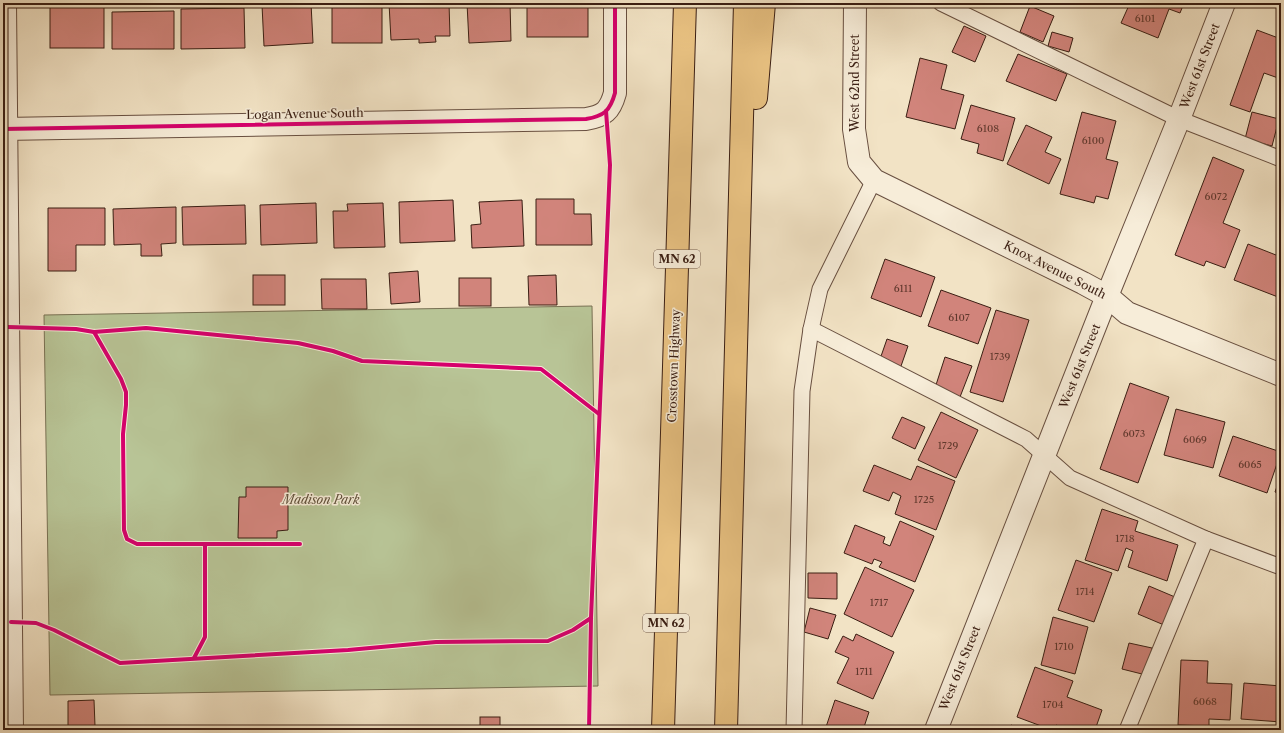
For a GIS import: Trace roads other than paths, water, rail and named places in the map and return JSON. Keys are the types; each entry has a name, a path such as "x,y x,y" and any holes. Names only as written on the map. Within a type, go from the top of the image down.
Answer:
{"highway":[{"name":"Crosstown Highway","path":"663,730 685,3"},
{"path":"726,730 745,3"},
{"path":"738,300 764,3"}],"street":[{"path":"5,3 6,506 12,730"},
{"name":"Logan Avenue South","path":"5,129 595,118 606,111 611,105 615,93 615,3"},
{"name":"West 62nd Street","path":"855,3 854,129 859,162"},
{"name":"West 61st Street","path":"936,730 1224,3"},
{"name":"Knox Avenue South","path":"859,162 874,180 1107,296 1127,313 1281,375"}],"lane":[{"path":"941,3 1179,119 1281,159"},
{"path":"794,730 802,391 811,329 820,289 874,180"},
{"path":"811,329 1026,439 1070,478 1206,539 1281,567"},
{"path":"1127,730 1206,539"}],"park label":[{"name":"Madison Park","path":"321,500"}]}
